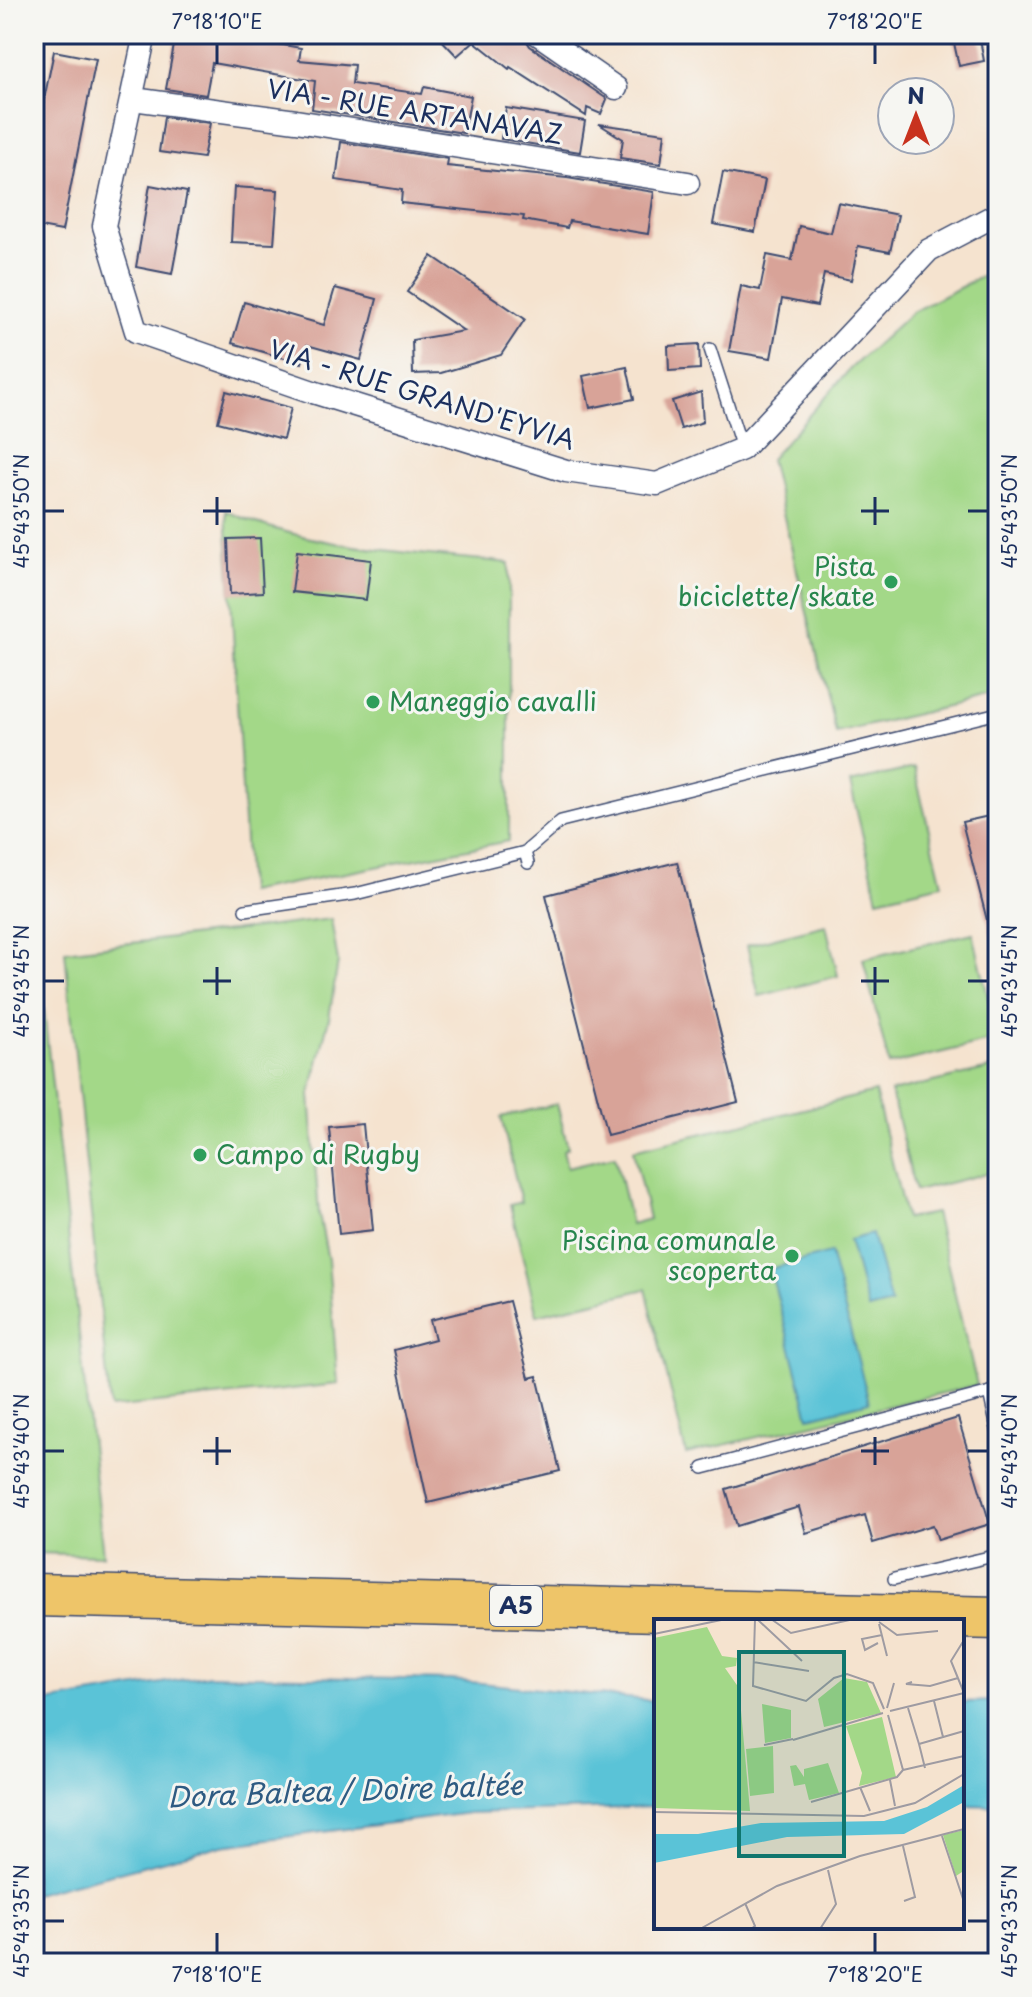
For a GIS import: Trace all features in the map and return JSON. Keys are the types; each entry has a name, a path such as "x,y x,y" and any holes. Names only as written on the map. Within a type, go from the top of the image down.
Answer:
{"highway":[{"name":"A5","path":"34,1595 998,1618"},
{"name":"A5","path":"34,1621 654,1636"},
{"path":"964,1644 998,1646"}],"street":[{"name":"VIA - RUE GRAND'EYVIA","path":"145,34 104,226 136,331 313,392 566,471 657,484 742,449 929,250 990,218 998,218"},
{"path":"538,34 616,88"},
{"name":"VIA - RUE ARTANAVAZ","path":"133,99 296,121 688,183"}],"lane":[{"path":"710,349 742,449"},
{"path":"245,910 355,894 526,857 561,821 998,713"},
{"path":"703,1468 994,1391 998,1433"},
{"path":"894,1579 998,1555"}],"green space":[{"name":"Pista biciclette/ skate","path":"998,268 998,695 836,733 770,459 851,368 912,312"},
{"name":"Maneggio cavalli","path":"226,511 259,524 329,542 509,563 509,841 248,892"},
{"path":"914,768 942,884 878,899 850,783"},
{"path":"34,919 103,1555 34,1553"},
{"name":"Campo di Rugby","path":"331,919 338,962 329,1018 310,1095 319,1214 328,1260 338,1384 110,1408 65,951"},
{"path":"826,925 838,976 759,996 747,945"},
{"path":"973,933 998,1039 889,1065 863,959"},
{"path":"998,1067 998,1171 915,1191 891,1092"},
{"name":"Piscina comunale scoperta","path":"875,1092 906,1219 935,1213 977,1385 686,1454 646,1289 537,1315 510,1205 521,1202 501,1117 557,1104 568,1148 563,1150 567,1167 615,1156 631,1224 649,1219 633,1150"}],"water":[{"path":"872,1234 891,1304 868,1310 849,1240"},
{"path":"830,1253 869,1402 809,1417 770,1269"},
{"name":"Dora Baltea / Doire baltée","path":"209,1675 451,1680 654,1701 654,1807 469,1813 223,1845 34,1894 34,1704"},
{"path":"998,1701 998,1806 964,1805 964,1702"}],"building":[{"path":"176,34 220,34 301,48 299,60 354,65 352,84 422,94 424,87 471,96 464,133 312,109 315,81 212,63 206,95 166,89"},
{"path":"436,34 522,34 530,46 607,99 601,114 587,108 586,116 509,69 474,41 457,56"},
{"path":"952,34 979,34 984,61 959,66"},
{"path":"54,51 96,59 62,231 34,226 34,149"},
{"path":"506,108 585,121 580,152 501,139"},
{"path":"164,117 210,123 203,158 159,152"},
{"path":"599,124 665,133 661,164 620,158 623,139"},
{"path":"341,142 448,159 447,166 567,178 654,192 648,234 569,221 567,228 523,220 524,216 401,203 402,190 336,180"},
{"path":"723,172 765,180 755,232 713,224"},
{"path":"150,185 187,192 172,274 136,267"},
{"path":"234,187 278,190 274,244 231,242"},
{"path":"838,203 898,215 890,252 858,246 851,280 824,274 817,306 782,299 771,358 729,351 741,286 760,290 767,255 792,260 799,226 831,233"},
{"path":"432,256 525,319 501,355 441,373 413,374 412,340 464,331 407,292"},
{"path":"335,288 377,299 361,360 307,345 302,363 232,343 244,302 324,325"},
{"path":"699,344 700,369 669,371 668,346"},
{"path":"627,367 634,399 590,408 583,376"},
{"path":"226,391 291,408 283,439 218,422"},
{"path":"701,392 703,422 681,429 672,401"},
{"path":"260,538 263,592 230,594 228,539"},
{"path":"297,551 371,560 366,600 292,592"},
{"path":"998,814 998,939 992,940 962,822"},
{"path":"677,862 738,1102 607,1135 546,895"},
{"path":"363,1124 373,1230 339,1234 329,1127"},
{"path":"509,1301 529,1378 537,1376 560,1471 428,1503 394,1350 435,1339 430,1320"},
{"path":"958,1418 990,1524 938,1540 933,1525 873,1543 865,1515 806,1533 799,1507 737,1526 726,1489"}],"place":[{"name":"Pista biciclette/ skate","path":"891,582"},
{"name":"Maneggio cavalli","path":"373,702"},
{"name":"Campo di Rugby","path":"200,1155"},
{"name":"Piscina comunale scoperta","path":"792,1256"}]}
